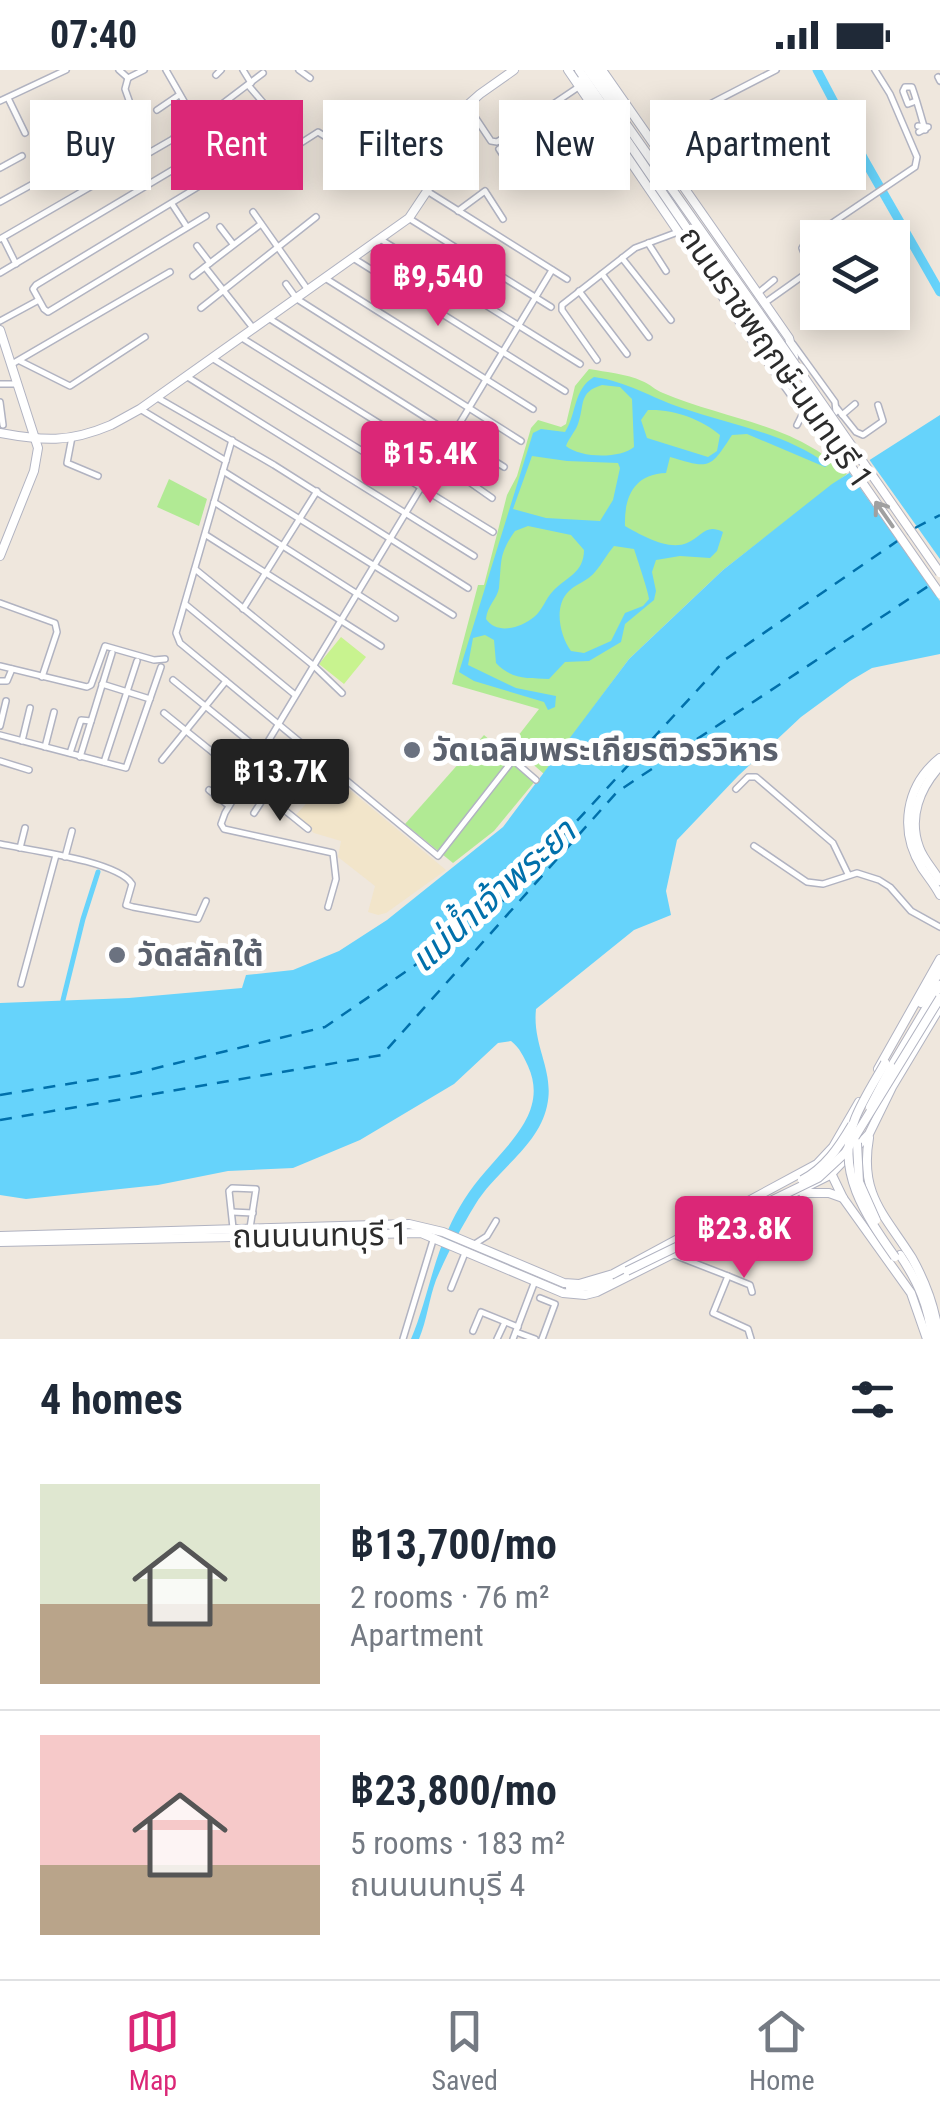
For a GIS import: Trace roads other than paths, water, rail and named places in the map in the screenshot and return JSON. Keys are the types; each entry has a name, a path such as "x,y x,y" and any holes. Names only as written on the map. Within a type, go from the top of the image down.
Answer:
{"main road":[{"path":"490,86 505,70"},
{"path":"473,100 514,70"},
{"path":"573,70 705,263 743,309"},
{"name":"ถนนราชพฤกษ์-นนทบุรี 1","path":"573,70 586,100"},
{"name":"ถนนราชพฤกษ์-นนทบุรี 1","path":"573,70 940,594"},
{"path":"599,70 620,107 754,298"},
{"name":"ถนนราชพฤกษ์-นนทบุรี 1","path":"599,70 648,136 754,298 788,338"},
{"name":"ถนนราชพฤกษ์-นนทบุรี 1","path":"599,70 940,573"},
{"name":"ถนนราชพฤกษ์-นนทบุรี 1","path":"630,163 762,356"},
{"path":"2,429 37,441 72,437 100,430 140,409 408,218 427,191"},
{"path":"0,330 15,362 18,384 37,441 37,464 0,556"},
{"path":"762,356 775,369 783,372 791,367 794,357 788,338"},
{"path":"940,758 918,782 907,816 914,851 940,895"},
{"path":"939,878 919,849 915,816 919,797 940,766"},
{"name":"ถนนนนทบุรี 1","path":"0,1239 409,1224 564,1283 589,1282 628,1268 817,1164 833,1147 940,960"},
{"path":"535,1280 580,1289 595,1286 814,1173 837,1149 854,1122 940,971"},
{"path":"897,1256 866,1202 856,1168 856,1147 862,1122 940,985"},
{"path":"628,1268 818,1178 845,1153 940,998"},
{"name":"ถนนนนทบุรี 1","path":"465,1245 563,1293 585,1295 794,1194 833,1170 870,1134 892,1087 940,1007"},
{"path":"873,1077 877,1091 892,1087"},
{"path":"854,1122 850,1164 857,1198 917,1280 926,1303 932,1339"},
{"path":"870,1134 866,1152 870,1194"},
{"path":"833,1147 833,1170 845,1200 912,1293 932,1339"},
{"path":"833,1170 860,1171 922,1278 934,1310 932,1339"},
{"name":"ถนนนนทบุรี 1","path":"788,1180 833,1170"},
{"path":"845,1200 858,1187 870,1194"},
{"path":"794,1194 828,1192 845,1200"},
{"name":"ถนนนนทบุรี 1","path":"0,1239 233,1228 250,1232"}],"street":[{"path":"0,101 66,70"},
{"path":"119,70 128,78"},
{"path":"129,100 125,90 128,78 144,70"},
{"path":"166,70 190,111 200,106 209,114 263,74"},
{"path":"244,70 261,100"},
{"path":"299,70 310,78"},
{"path":"648,136 776,70"},
{"path":"876,70 880,81 919,129"},
{"path":"479,124 490,141 496,142 578,88"},
{"path":"157,110 180,94"},
{"path":"8,98 25,133"},
{"path":"763,304 811,270 802,248 807,240 917,162 916,101"},
{"path":"16,264 2,239 171,140"},
{"path":"0,168 22,156"},
{"path":"0,273 171,172"},
{"path":"0,202 30,186"},
{"path":"194,190 36,285 38,300 46,312 206,216"},
{"path":"427,191 566,279"},
{"path":"458,211 485,192 503,219"},
{"path":"172,204 188,228"},
{"path":"253,212 308,290"},
{"path":"201,308 316,217"},
{"path":"408,218 552,307"},
{"path":"194,276 261,224"},
{"path":"220,226 234,245"},
{"path":"597,360 562,310 564,303 622,258 648,242 678,232"},
{"path":"380,239 580,364"},
{"path":"648,242 666,271"},
{"path":"198,246 253,328"},
{"path":"352,258 564,391"},
{"path":"622,258 671,320"},
{"path":"328,907 336,879 333,854 224,829 228,805 552,270"},
{"path":"15,362 170,272"},
{"path":"602,274 649,338"},
{"path":"325,278 533,409"},
{"path":"754,298 774,280"},
{"path":"286,284 297,299 521,441"},
{"path":"579,291 627,354"},
{"path":"0,321 38,300"},
{"path":"269,318 504,467"},
{"path":"15,362 70,386 145,337"},
{"path":"240,337 492,498"},
{"path":"788,338 860,435 879,426 882,417 878,406"},
{"path":"762,356 812,426 819,428 830,421 836,407"},
{"path":"212,358 492,532"},
{"path":"186,376 474,556"},
{"path":"0,384 18,384"},
{"path":"156,397 317,491 468,588"},
{"path":"0,402 2,429"},
{"path":"842,415 855,404"},
{"path":"140,409 226,461"},
{"path":"882,417 894,412"},
{"path":"798,425 803,413"},
{"path":"72,437 67,463 98,476"},
{"path":"232,440 177,639 438,856 513,760 536,780"},
{"path":"223,471 452,615"},
{"path":"244,610 317,491"},
{"path":"214,502 394,618"},
{"path":"206,534 380,646"},
{"path":"195,569 342,693"},
{"path":"0,603 55,624 57,632 42,677"},
{"path":"185,604 296,696"},
{"path":"0,666 87,688 106,646 154,660 165,659"},
{"path":"80,757 112,653"},
{"path":"104,763 137,661"},
{"path":"0,735 128,766 161,667"},
{"path":"0,681 7,681 12,669"},
{"path":"173,680 314,794"},
{"path":"162,760 226,681"},
{"path":"102,684 150,699"},
{"path":"0,726 6,701"},
{"path":"22,740 30,708"},
{"path":"45,747 54,712"},
{"path":"164,713 308,829"},
{"path":"70,753 80,720 91,721"},
{"path":"0,761 29,770"},
{"path":"736,789 748,776 756,778 833,844 848,874"},
{"path":"209,790 228,805"},
{"path":"254,813 265,796"},
{"path":"20,848 25,828"},
{"path":"65,858 72,831"},
{"path":"0,844 65,858 131,880 126,905 132,907 198,920 206,901"},
{"path":"754,846 806,882 823,884 848,874 866,874 880,880 911,911 940,926"},
{"path":"21,984 56,856"},
{"path":"233,1228 230,1189 252,1188 256,1194 250,1232"},
{"path":"232,1212 253,1213"},
{"path":"451,1288 465,1245 486,1236 496,1221"},
{"path":"403,1339 439,1236"},
{"path":"673,1254 750,1285 752,1292"},
{"path":"728,1276 712,1313 748,1330 751,1339"},
{"path":"516,1333 535,1280"},
{"path":"472,1332 482,1312 505,1322 516,1333 539,1339 555,1304 540,1298"},
{"path":"498,1339 505,1322"}],"water":[{"path":"594,377 617,382 682,408 776,437 828,465 747,434 732,435 708,463 670,457 666,473 639,483 626,506 625,526 672,545 717,530 723,532 717,551 710,558 680,556 656,560 652,572 654,600 625,624 621,642 589,661 565,662 549,679 508,673 496,663 494,640 485,635 473,638 468,665 516,688 556,696 555,707 548,710 544,702 474,681 459,672 533,433 541,429 565,432 587,382","holes":["620,387 632,399 634,447 628,451 590,455 566,446 578,424 586,395 594,388","648,410 668,411 696,420 720,435 717,451 708,457 647,438 641,420","532,456 618,463 613,500 600,521 546,518 513,509","528,526 571,535 584,550 578,569 553,591 537,614 509,628 496,627 486,619 498,592 506,546 515,531","614,546 634,549 649,599 643,606 625,613 611,641 584,653 571,651 561,629 561,605 569,591 592,575"]},
{"name":"แม่น้ำเจ้าพระยา","path":"940,415 940,654 872,668 801,717 677,840 666,891 671,915 634,930 536,1009 549,1093 542,1121 526,1146 484,1192 449,1251 419,1339 411,1339 452,1222 469,1192 515,1136 530,1111 533,1082 523,1056 511,1041 498,1043 454,1084 360,1140 293,1168 228,1171 158,1185 26,1199 0,1195 0,1003 242,988 246,975 293,970 339,951 387,920 503,827 629,659 723,570 832,484"}],"waterway":[{"path":"817,70 940,292"},
{"path":"63,1000 98,872"}],"place":[{"name":"วัดเฉลิมพระเกียรติวรวิหาร","path":"412,750"},
{"name":"วัดสลักใต้","path":"117,955"}]}
